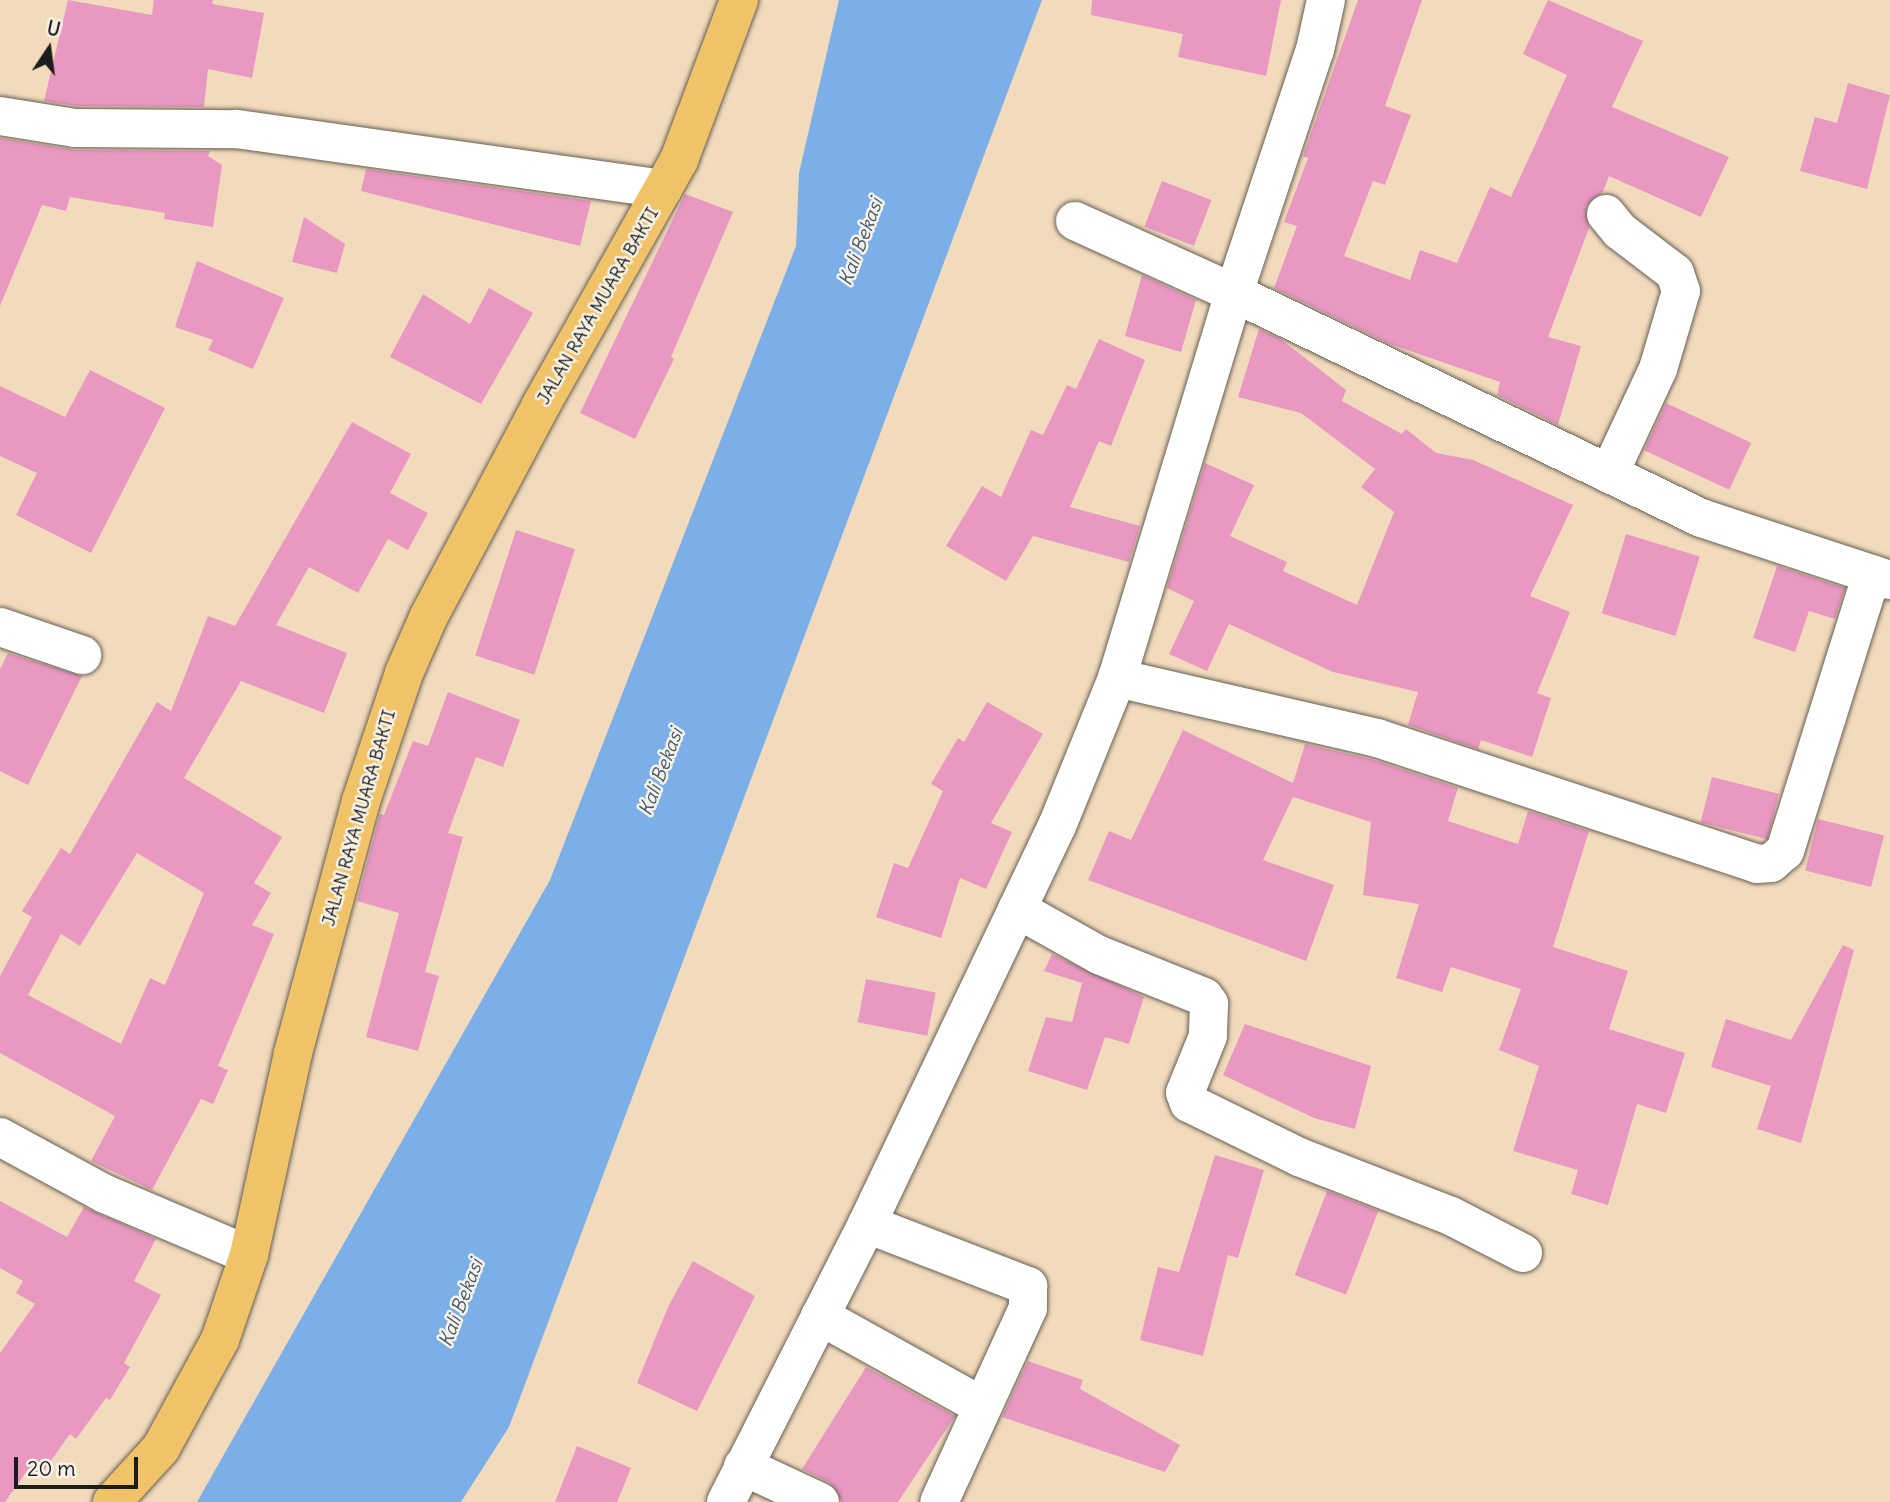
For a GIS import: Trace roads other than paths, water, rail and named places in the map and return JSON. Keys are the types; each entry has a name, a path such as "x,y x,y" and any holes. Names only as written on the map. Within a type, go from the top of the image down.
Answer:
{"main road":[{"name":"JALAN RAYA MUARA BAKTI","path":"112,1502 161,1448 192,1397 220,1340 249,1255 297,1040 381,732 404,673 535,416 679,160 739,0"}],"street":[{"path":"726,1502 867,1224 1017,909 1117,678 1234,293 1315,50 1326,0"},
{"path":"0,116 26,124 75,128 237,129 663,189"},
{"path":"1606,214 1620,231 1675,273 1681,290 1658,369 1609,474"},
{"path":"1075,221 1234,293 1700,518 1881,577 1785,851 1771,863 1757,864 1377,738 1117,678"},
{"path":"0,627 82,655"},
{"path":"1017,909 1099,955 1204,997 1209,1004 1208,1036 1185,1093 1189,1103 1299,1157 1451,1216 1523,1253"},
{"path":"0,1138 105,1194 249,1255"},
{"path":"867,1224 1028,1286 1028,1308 939,1502"},
{"path":"820,1316 982,1406"},
{"path":"743,1466 820,1502"}],"water":[{"name":"Kali Bekasi","path":"839,0 1042,0 509,1427 461,1502 197,1502 550,880 796,246 799,173"}]}
